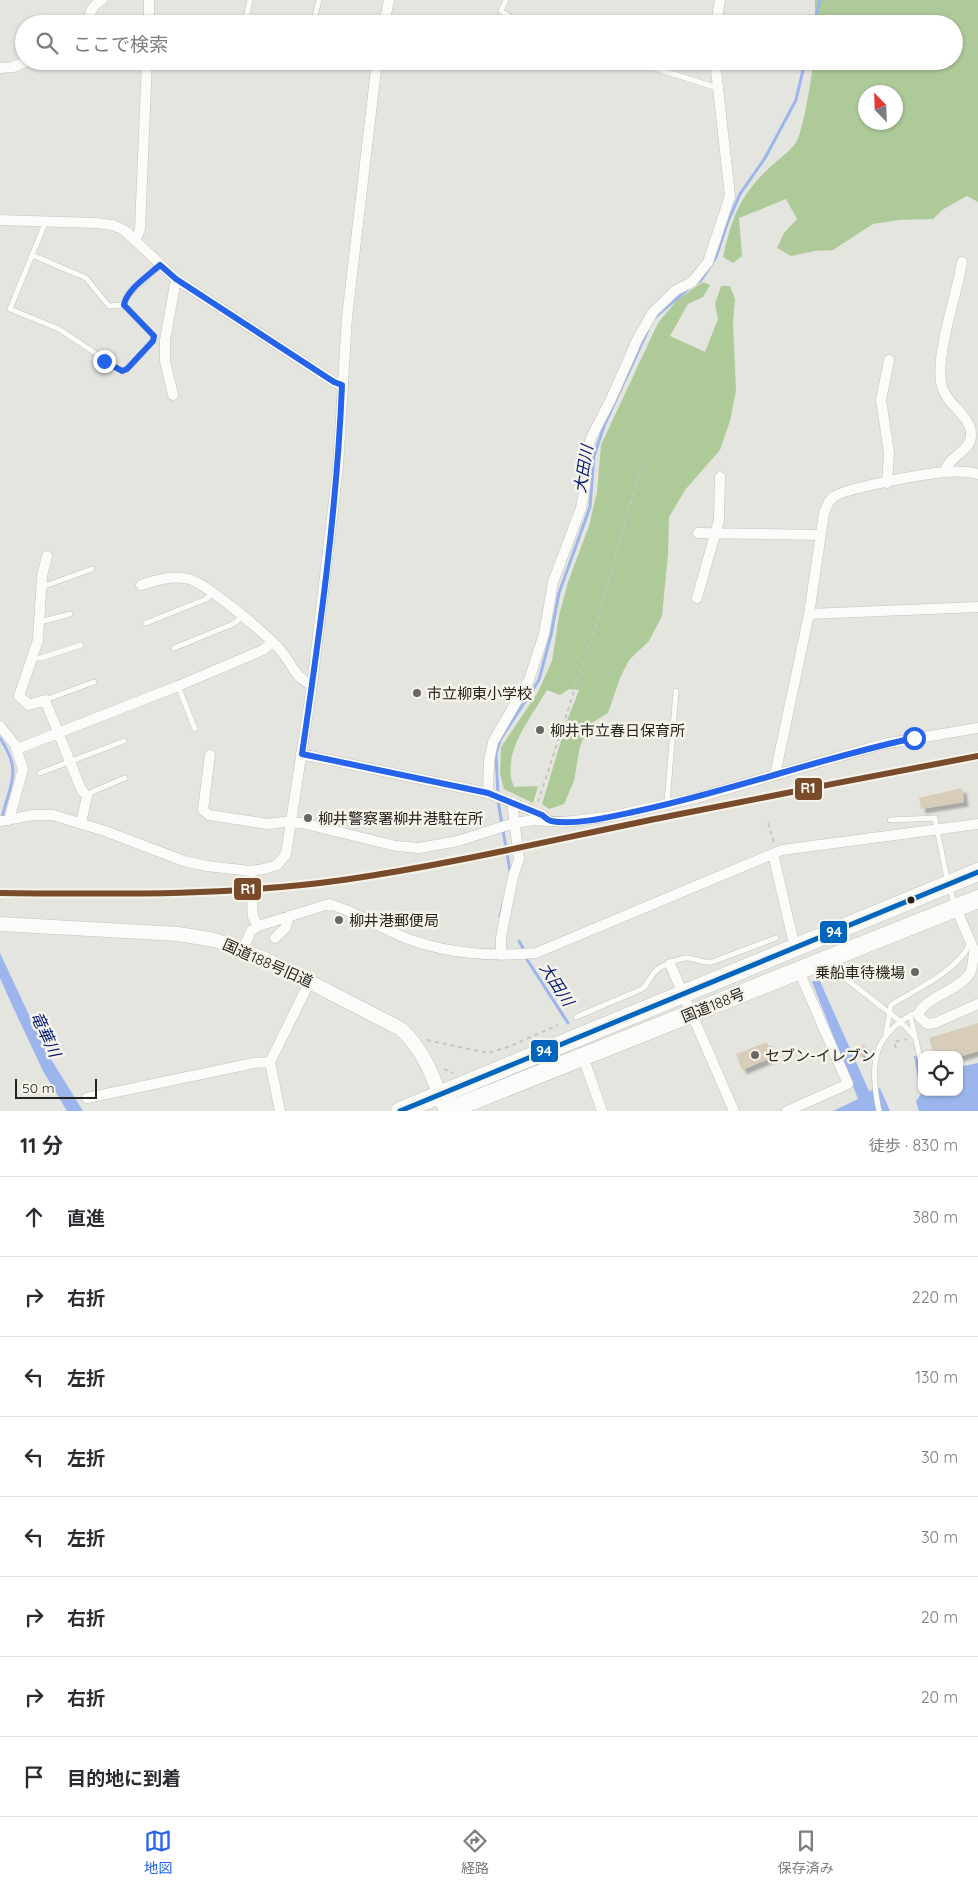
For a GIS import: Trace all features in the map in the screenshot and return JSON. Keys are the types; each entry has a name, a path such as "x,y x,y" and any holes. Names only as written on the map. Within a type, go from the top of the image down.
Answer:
{"highway":[{"name":"国道188号","path":"400,1111 978,872"},
{"name":"国道188号","path":"446,1111 692,1014 798,969 978,899"}],"street":[{"path":"89,15 95,4 102,0"},
{"path":"149,0 149,15"},
{"path":"386,15 389,0"},
{"path":"718,15 720,0"},
{"path":"0,68 15,66"},
{"path":"136,239 140,229 147,70"},
{"path":"0,726 17,749 23,768 4,820 48,815 81,823 184,861 250,871 277,865 282,859 288,844 312,685 338,466 342,385 355,238 376,70"},
{"path":"495,795 488,761 493,742 528,680 544,634 554,582 581,508 585,486 586,452 592,436 638,338 653,312 676,290 692,282 708,262 730,196 728,161 716,70"},
{"path":"0,220 113,225 124,230 136,239 176,279 334,382 342,385"},
{"path":"945,472 947,465 970,441 972,434 964,418 946,396 942,386 943,350 962,262"},
{"path":"172,395 165,361 165,340 176,279"},
{"path":"887,483 889,453 880,400 889,360"},
{"path":"775,775 809,614 824,513 831,499 841,493 887,483 945,472 976,470"},
{"path":"697,598 719,520 720,478"},
{"path":"698,533 821,535"},
{"path":"47,556 42,587 38,640 19,696 29,705 45,700 81,789 87,796 81,823"},
{"path":"141,585 175,577 192,580 212,593 272,642 283,653 296,675 302,681 312,685"},
{"path":"809,614 978,607"},
{"path":"17,749 178,686 263,650 272,642"},
{"path":"210,755 203,810 209,815 268,824 291,823 357,835 396,846 420,848 458,841 514,823 534,820 565,822 613,816 667,805 884,744 978,728"},
{"path":"302,754 495,795 535,812 549,821"},
{"path":"501,955 504,920 519,860 512,802"},
{"path":"243,949 251,931 258,926 329,904 419,942 459,952 501,955 536,953 773,854 804,847 978,824"},
{"path":"773,854 795,948"},
{"path":"250,871 253,917 258,926"},
{"path":"956,908 974,952 972,967 965,979 915,1013 927,1024 978,1004"},
{"path":"276,938 286,926 289,916"},
{"name":"国道188号旧道","path":"0,924 178,934 215,940 243,949 388,1021 415,1042 446,1111"},
{"path":"670,964 734,1111"},
{"path":"787,1111 848,1084 798,969"},
{"path":"280,1111 270,1062 310,981"},
{"path":"583,1057 602,1111"},
{"path":"87,1098 254,1063 270,1062"}],"lane":[{"path":"247,15 250,0"},
{"path":"315,15 319,0"},
{"path":"506,0 501,11 507,15"},
{"path":"662,70 717,88"},
{"path":"32,255 86,278 109,306 124,305 154,336 153,341 127,369 122,371 59,329 10,309 32,255 46,221"},
{"path":"124,305 124,300 129,294 160,265"},
{"path":"42,587 92,569"},
{"path":"146,623 206,599 212,593"},
{"path":"40,622 70,614"},
{"path":"174,648 233,624 242,617"},
{"path":"32,658 41,658 81,645"},
{"path":"45,700 94,682"},
{"path":"178,686 195,729"},
{"path":"667,805 676,691"},
{"path":"40,774 124,741"},
{"path":"87,796 94,791 126,778"},
{"path":"890,820 935,818 948,884 956,908"},
{"path":"576,1017 642,989 649,983 654,973 670,964 688,958 702,963 712,962 776,938"},
{"path":"880,1111 873,1072 876,1056 886,1033 891,1005 944,972 964,956 974,952"},
{"path":"821,960 900,1022 915,1037"},
{"path":"886,1033 915,1013"},
{"path":"915,1013 915,1037 918,1051"}],"path":[{"path":"535,812 596,624 642,465"},
{"path":"768,823 776,848 773,854"},
{"path":"415,1042 426,1040 439,1041 488,1053 508,1048 558,1026"}],"green space":[{"path":"815,0 978,0 978,202 967,196 942,210 933,219 899,220 873,224 833,250 815,251 791,256 777,248 784,233 797,219 786,199 739,218 742,256 733,263 723,257 736,213 753,185 795,144 807,104 812,70 963,70 963,15 815,15"},
{"path":"703,282 710,285 703,297 688,304 670,336 705,352 718,319 715,304 721,286 730,286 735,299 733,323 736,391 730,421 720,450 685,490 669,517 668,554 662,616 649,641 629,660 620,678 608,713 590,724 580,746 574,781 564,804 549,809 542,804 567,721 579,690 569,689 560,695 547,690 526,724 514,749 511,775 514,787 538,786 533,803 504,789 500,774 501,747 537,694 552,661 559,616 568,582 589,526 597,492 601,445 658,323 678,299"}],"water":[{"path":"0,953 46,1051 83,1111 67,1111 43,1071 0,978"},
{"path":"819,979 869,1091 880,1088 890,1111 833,1111 858,1099 812,982"},
{"path":"918,1055 918,1078 914,1056"},
{"path":"978,1063 978,1111 919,1111 916,1101 920,1096 963,1096 963,1066"}],"building":[{"path":"962,788 964,802 921,809 919,798"},
{"path":"978,1023 978,1051 963,1056 963,1051 933,1051 929,1038"},
{"path":"767,1042 773,1057 742,1070 736,1054"},
{"path":"864,1045 869,1053 860,1057 856,1048"}],"waterway":[{"name":"大田川","path":"816,15 820,0"},
{"name":"大田川","path":"697,283 702,279 716,257 740,194 765,158 796,100 803,70"},
{"name":"大田川","path":"654,318 688,289"},
{"name":"大田川","path":"498,795 496,754 500,740 539,680 551,635 559,593 590,507 594,456 604,426 648,330"},
{"name":"竜華川","path":"0,738 7,750 13,769 13,778 2,818"},
{"name":"大田川","path":"498,801 510,871"},
{"name":"大田川","path":"500,917 503,904"},
{"name":"大田川","path":"519,941 524,950"},
{"name":"大田川","path":"526,958 568,1023"}],"transit line":[{"name":"R1","path":"0,893 172,893 257,889 343,880 466,859 709,808 978,756"},
{"name":"94","path":"400,1111 978,872"}],"place":[{"name":"市立柳東小学校","path":"417,693"},
{"name":"柳井市立春日保育所","path":"540,730"},
{"name":"柳井警察署柳井港駐在所","path":"308,818"},
{"name":"柳井港郵便局","path":"339,920"},
{"name":"乗船車待機場","path":"915,972"},
{"name":"セブン-イレブン","path":"755,1055"}],"route":[{"path":"104,361 122,371 127,369 153,341 154,336 124,305 124,300 160,265 176,279 334,382 342,385 338,466 302,754 488,793 502,797 542,815 549,821 565,822 613,816 667,805 884,744 914,738"}]}
